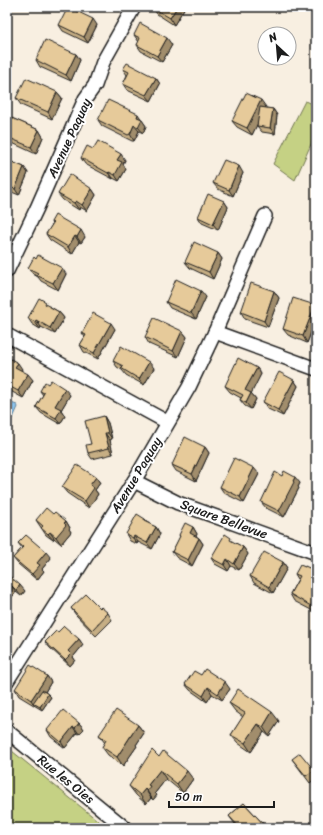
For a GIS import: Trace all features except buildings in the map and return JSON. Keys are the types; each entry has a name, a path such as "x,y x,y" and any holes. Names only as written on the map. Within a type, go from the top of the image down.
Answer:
{"street":[{"name":"Avenue Paquay","path":"7,271 37,208 85,99 95,85 103,62 134,7"},
{"path":"167,422 189,386 215,332 265,216"},
{"path":"215,332 316,369"},
{"name":"Avenue Paquay","path":"7,335 167,422 134,481 7,681"},
{"name":"Square Bellevue","path":"134,481 178,503 316,553"},
{"name":"Rue les Oies","path":"7,731 125,828"}],"green space":[{"path":"305,101 316,106 316,133 295,180 273,164"},
{"path":"7,747 107,828 7,828"}],"water":[{"path":"8,402 17,405 18,407 13,418 7,421 7,404"}]}
